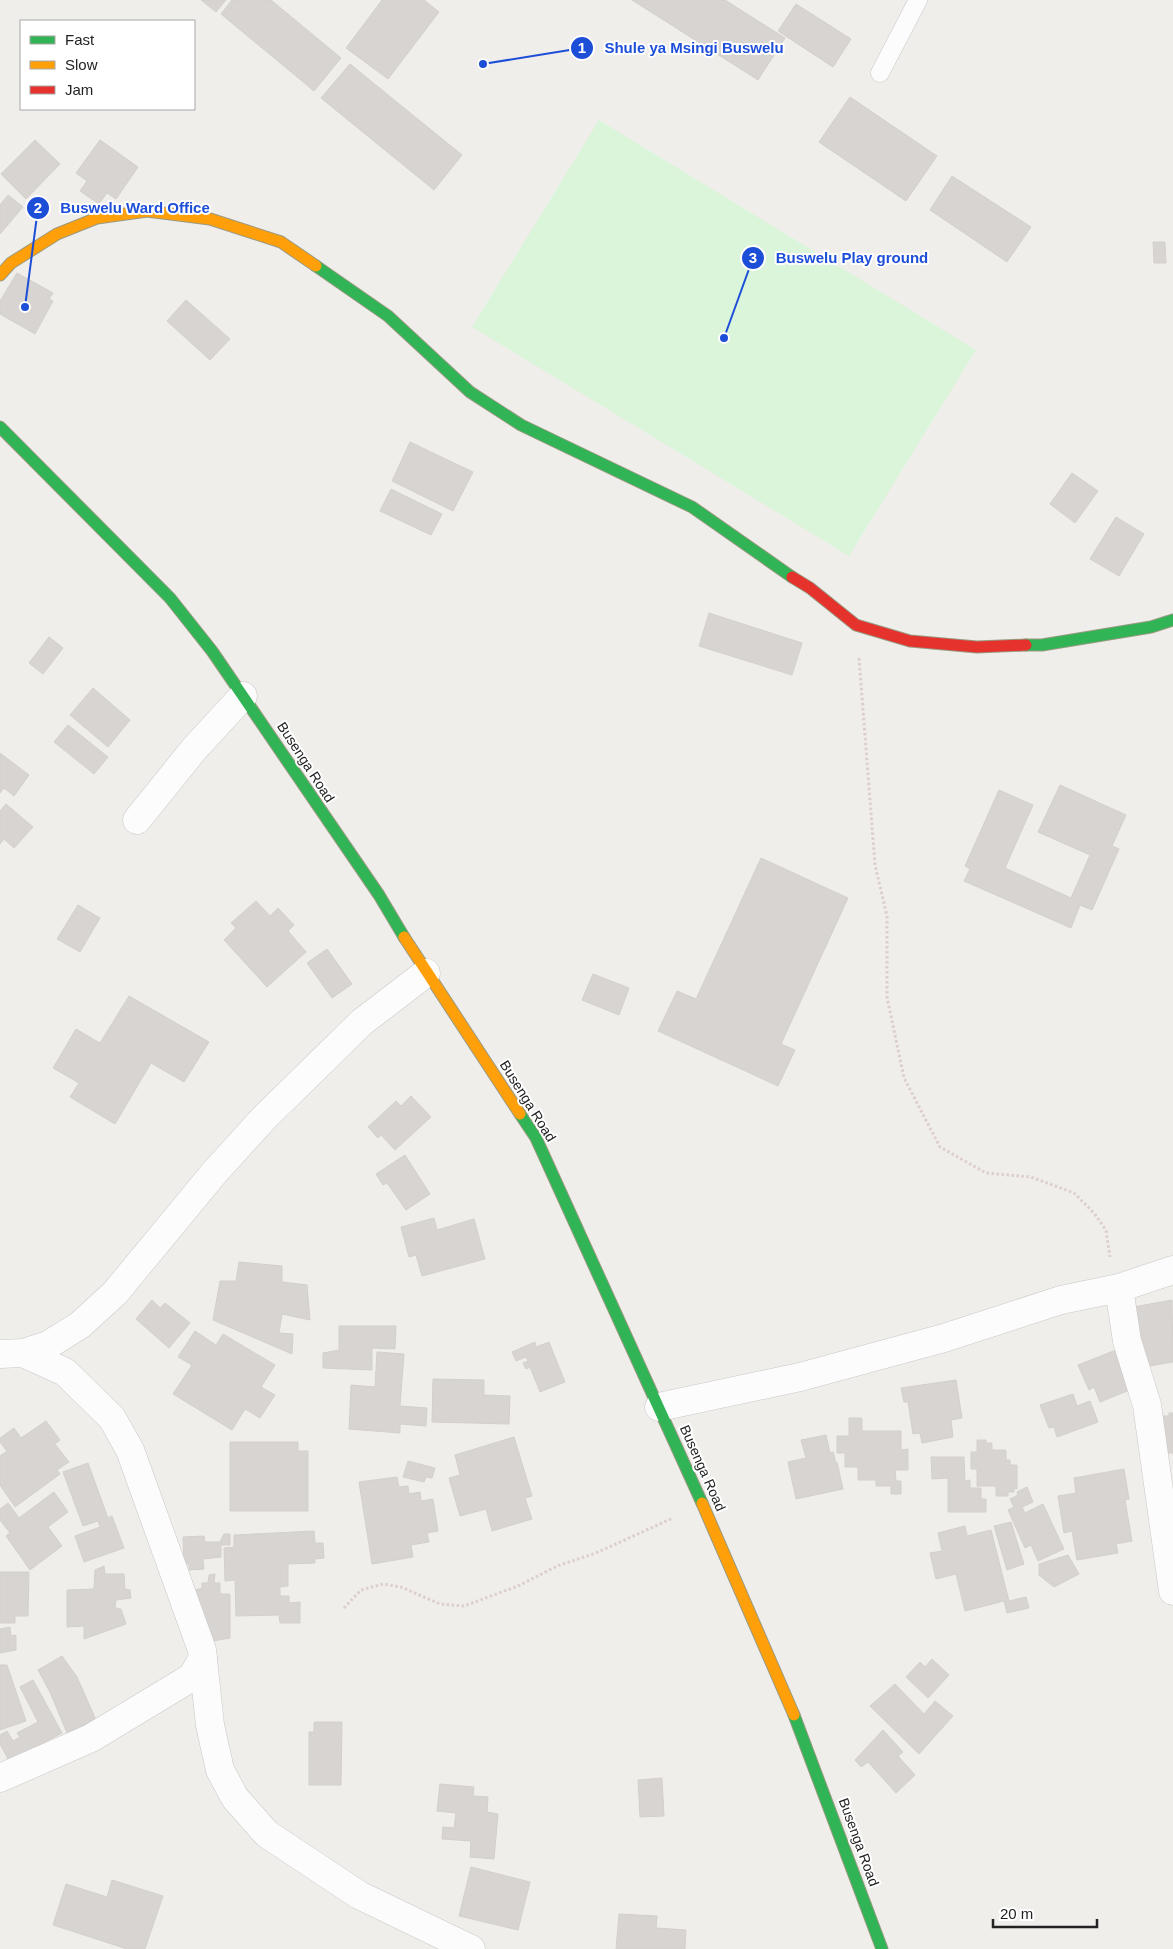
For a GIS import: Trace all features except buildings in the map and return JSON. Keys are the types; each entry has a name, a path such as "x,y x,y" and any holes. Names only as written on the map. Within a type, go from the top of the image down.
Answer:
{"street":[{"path":"0,276 11,263 57,234 97,218 146,211 210,219 280,242 388,316 470,392 521,425 692,507 769,563 810,588 856,625 910,641 977,647 1042,645 1166,627"},
{"name":"Busenga Road","path":"0,427 170,598 243,696 379,895 426,973 536,1138 703,1504 805,1741 882,1949"},
{"path":"137,820 195,748 243,696"},
{"path":"12,1353 48,1345 80,1325 115,1293 214,1173 264,1118 362,1022 426,973"},
{"path":"659,1408 809,1374 944,1338 1061,1300 1115,1289 1173,1270"},
{"path":"1115,1289 1147,1405 1173,1591"},
{"path":"12,1353 65,1372 112,1418 130,1450 203,1658 210,1725 220,1770 235,1798 267,1834 360,1895 471,1949"},
{"path":"0,1778 92,1738 192,1677 203,1658"}],"lane":[{"path":"880,74 918,0"}],"path":[{"path":"856,625 875,865 887,916 887,997 904,1078 940,1147 986,1173 1031,1177 1074,1193 1094,1212 1106,1230 1115,1289"},
{"path":"344,1608 361,1590 383,1584 401,1587 440,1604 464,1606 518,1586 557,1566 596,1553 703,1504"}],"green space":[{"path":"599,120 976,350 849,556 472,327"}],"traffic: fast":[{"path":"316,266 388,316 470,392 521,425 692,507 792,577"},
{"path":"0,427 170,598 212,651 379,895 404,937"},
{"path":"1026,645 1042,645 1151,627 1173,620"},
{"path":"520,1114 536,1138 702,1503"},
{"path":"794,1715 882,1949"}],"traffic: slow":[{"path":"0,275 11,263 57,234 97,218 147,211 210,219 281,242 316,266"},
{"path":"404,937 520,1114"},
{"path":"702,1503 794,1715"}],"traffic: jam":[{"path":"792,577 810,588 856,625 910,641 977,647 1026,645"}],"place":[{"name":"Shule ya Msingi Buswelu","path":"483,64"},
{"name":"Buswelu Ward Office","path":"25,307"},
{"name":"Buswelu Play ground","path":"724,338"}]}
